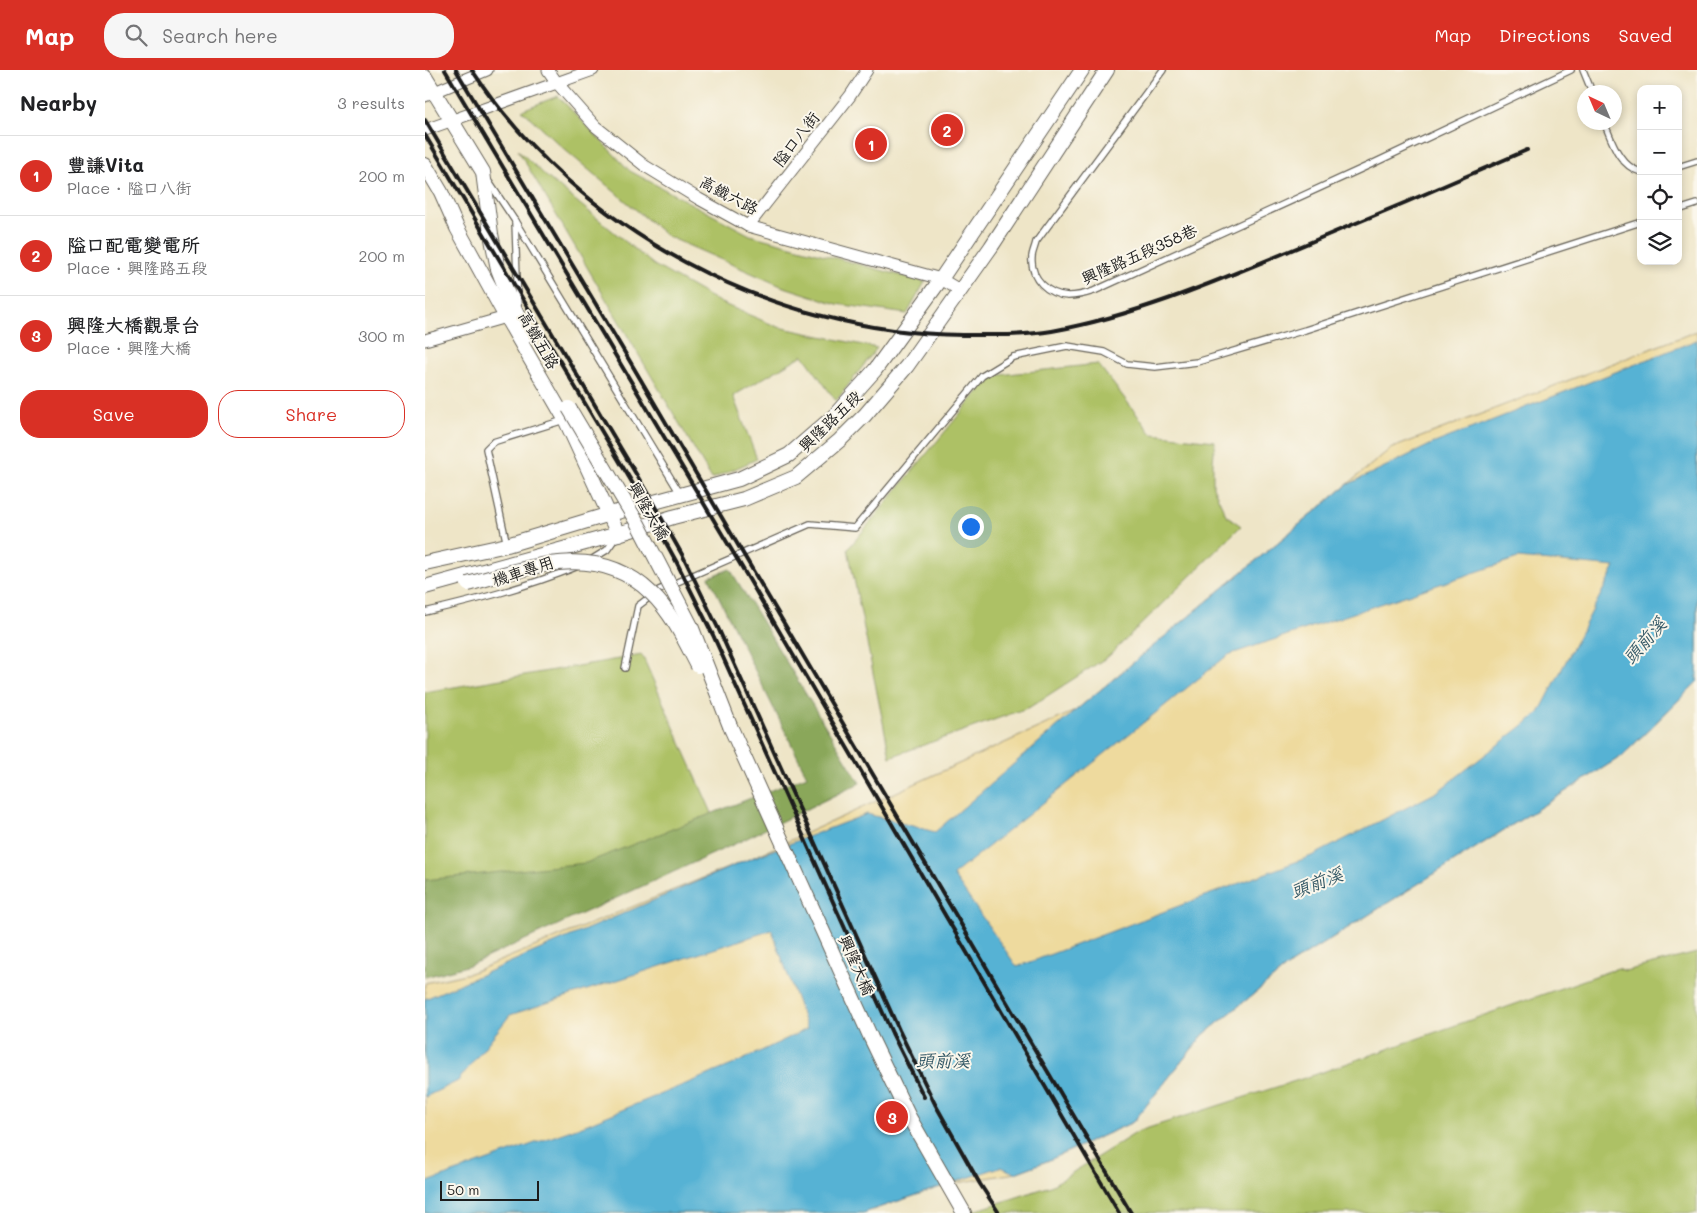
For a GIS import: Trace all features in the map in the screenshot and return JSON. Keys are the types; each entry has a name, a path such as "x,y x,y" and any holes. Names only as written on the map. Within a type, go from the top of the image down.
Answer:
{"street":[{"path":"430,94 487,70"},
{"name":"高鐵六路","path":"548,70 595,126 645,166 748,226 941,279 961,291"},
{"path":"425,130 593,70"},
{"name":"隘口八街","path":"748,226 850,96 867,70"},
{"name":"興隆路五段","path":"425,564 507,545 610,514 739,479 789,455 834,416 875,370 941,279 1082,70"},
{"name":"興隆路五段","path":"425,587 619,534 673,517 744,499 797,477 840,440 907,366 991,247 1107,70"},
{"name":"高鐵五路","path":"425,77 430,94 452,120 483,172 498,269 520,323"},
{"name":"高鐵五路","path":"425,165 506,317 567,414 619,534"},
{"path":"425,340 506,317"},
{"name":"興隆大橋","path":"520,323 567,414 638,524 691,626 729,726"},
{"name":"興隆大橋","path":"425,596 522,569 553,563 579,562 600,564 622,571 652,593 680,631 729,726 909,1117 964,1213"}],"lane":[{"name":"興隆路五段358巷","path":"1163,70 1036,242 1032,257 1033,268 1037,278 1053,293 1079,296 1095,291 1374,163 1556,73 1571,70"},
{"path":"1583,70 1589,85"},
{"path":"1608,130 1621,159 1637,171"},
{"path":"1682,166 1697,161"},
{"path":"483,172 515,221 681,494"},
{"path":"1682,209 1697,204"},
{"path":"515,221 516,276 520,323"},
{"path":"625,668 638,606 659,590 810,524 855,528 982,376 1013,357 1067,346 1104,352 1127,364 1155,367 1197,362 1305,330 1637,223"},
{"path":"507,545 486,449 493,442 567,414"},
{"name":"機車專用","path":"425,612 497,595 560,574 579,566 607,550 619,534"}],"green space":[{"path":"558,96 630,171 750,235 925,282 907,314 837,304 781,286 667,236 564,149 522,110"},
{"path":"518,150 547,177 654,265 721,303 778,327 877,348 836,401 803,355 733,396 757,459 712,479"},
{"path":"1098,364 1152,434 1215,441 1213,487 1226,515 1241,526 1109,656 1030,707 890,757 848,549 991,376"},
{"path":"730,569 860,783 739,842 470,965 425,977 425,880 586,863 807,776 709,577"},
{"path":"642,655 727,847 425,955 425,692"},
{"path":"1697,953 1697,1213 968,1213 1051,1186 1139,1131 1314,1075 1618,968 1625,971"}],"sand":[{"path":"1697,331 1697,682 1622,756 1292,963 1203,1035 1133,1122 1047,1161 1015,1173 946,1185 863,1213 425,1213 425,983 470,973 747,860 1075,711 1390,449"}],"water":[{"name":"頭前溪","path":"1697,340 1697,682 1622,756 1292,963 1203,1035 1133,1122 1047,1161 1015,1173 1000,1167 863,1213 425,1213 425,1183 585,1125 732,1065 807,1029 772,930 510,1015 458,1081 425,1097 425,999 747,860 867,814 935,832 1075,711 1347,485 1432,444","holes":["1518,558 1615,567 1539,713 1437,792 1314,855 1017,967 953,875 1228,655"]}],"railway":[{"path":"445,70 740,564 1119,1213"},
{"path":"456,70 625,353 1131,1213"},
{"path":"472,70 516,128 567,179 624,225 686,262 751,293 820,316 891,330 963,335 1041,333 1112,317 1171,298 1229,276 1527,150"},
{"path":"425,120 645,489 684,558 719,630 899,1030 935,1104 980,1184 999,1213"},
{"path":"425,135 639,494 676,561 713,635 892,1033 924,1097"}],"place":[{"name":"隘口配電變電所","path":"947,130"},
{"name":"豐謙Vita","path":"871,144"},
{"name":"興隆大橋觀景台","path":"892,1117"}]}
